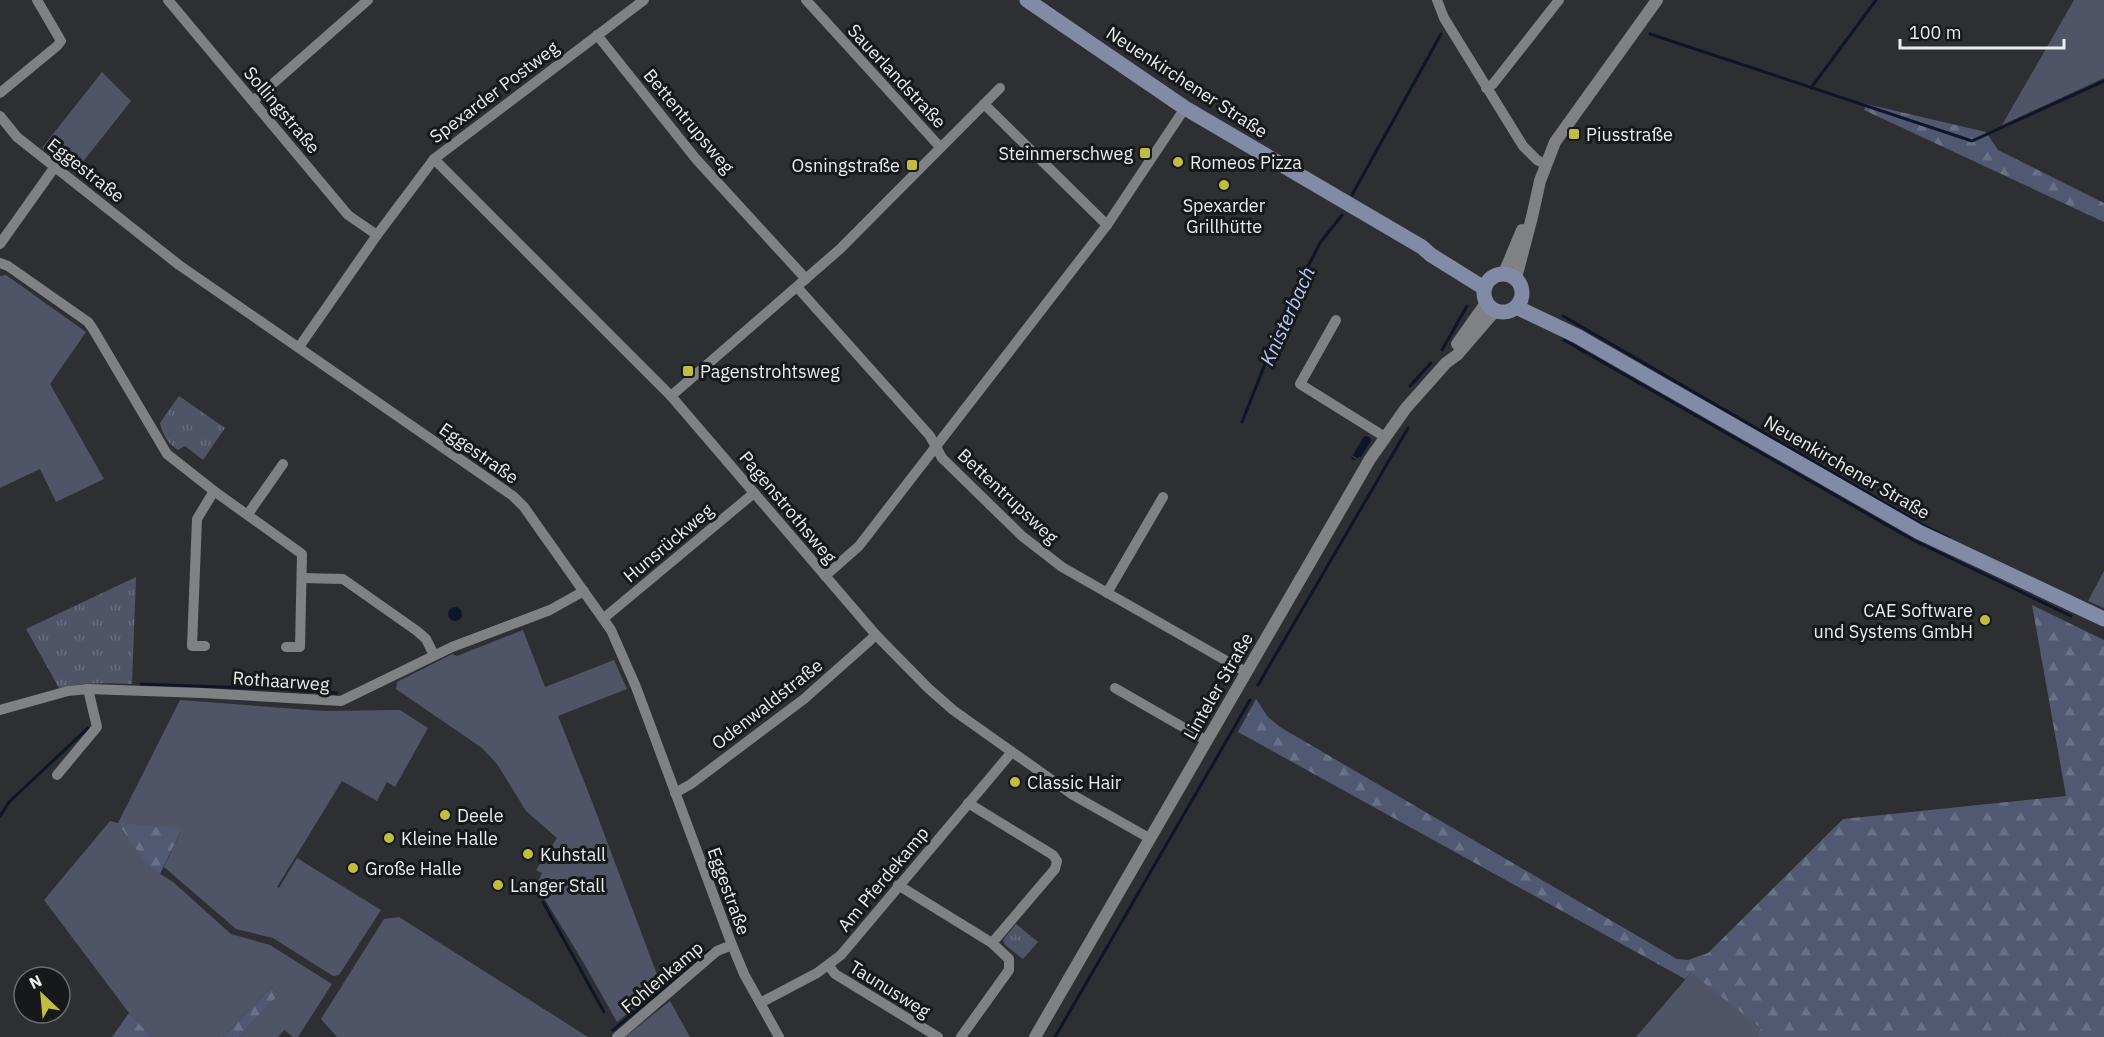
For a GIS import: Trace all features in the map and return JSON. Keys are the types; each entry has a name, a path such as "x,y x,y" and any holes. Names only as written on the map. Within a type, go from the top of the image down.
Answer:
{"main road":[{"name":"Neuenkirchener Straße","path":"1027,0 1185,108 1422,247 1431,255 1496,289"},
{"path":"1521,286 1519,302 1506,312 1496,289 1521,286"},
{"name":"Neuenkirchener Straße","path":"1519,302 1919,532 2104,619"}],"street":[{"path":"0,93 61,41 38,0"},
{"name":"Sollingstraße","path":"168,0 348,215 377,235"},
{"path":"253,100 368,0"},
{"name":"Spexarder Postweg","path":"299,347 377,235 434,159 644,0"},
{"name":"Sauerlandstraße","path":"806,0 940,147"},
{"path":"1437,0 1444,18 1523,146 1537,160 1545,164"},
{"path":"1486,88 1493,84 1559,0"},
{"name":"Linteler Straße","path":"1035,1037 1370,459 1406,408 1446,363 1457,355 1496,289 1527,215 1534,205 1545,164 1556,142 1657,0"},
{"name":"Bettentrupsweg","path":"597,35 696,159 930,436 942,458 1022,536 1062,567 1246,672"},
{"path":"671,396 840,249 1000,88"},
{"path":"984,104 1107,225"},
{"path":"825,576 859,546 1107,225 1185,108"},
{"name":"Eggestraße","path":"0,116 17,137 54,168 179,265 513,496 524,507 604,618 636,687 744,974 779,1037"},
{"name":"Pagenstrothsweg","path":"434,159 671,396 876,635 928,688 953,710 1011,753 1073,795 1149,838"},
{"path":"0,244 54,168"},
{"path":"0,263 8,266 88,322 167,454 302,554 300,647 286,647"},
{"path":"1336,320 1300,384 1385,436"},
{"path":"248,514 283,464"},
{"path":"205,646 192,646 197,519 214,491"},
{"name":"Hunsrückweg","path":"604,618 754,493"},
{"path":"1107,593 1163,497"},
{"path":"302,578 343,579 417,631 426,639 434,655"},
{"name":"Rothaarweg","path":"0,710 88,689 341,701 434,655 550,610 584,591"},
{"name":"Odenwaldstraße","path":"675,793 691,784 804,699 876,635"},
{"path":"1114,688 1207,741"},
{"path":"57,775 96,727 88,689"},
{"name":"Am Pferdekamp","path":"760,1003 829,966 841,955 1011,753"},
{"path":"968,803 1053,855 1057,861 1055,868 992,943"},
{"path":"898,885 992,943 1009,960 1009,970 961,1037"},
{"name":"Fohlenkamp","path":"617,1037 717,951 732,945"},
{"name":"Taunusweg","path":"829,966 835,974 938,1037"}],"green space":[{"path":"2074,0 2104,0 2104,78 2002,125"},
{"path":"102,72 131,101 74,173 42,148"},
{"path":"1866,104 1986,132 1998,150 2104,203 2104,222 1864,110"},
{"path":"6,275 86,332 50,384 104,479 56,502 40,469 0,488 0,276"},
{"path":"179,396 225,428 203,460 185,446 178,450 175,448 162,431 160,423"},
{"path":"2104,571 2104,608 2088,601"},
{"path":"136,577 132,684 104,683 59,688 26,629"},
{"path":"2032,605 2104,640 2104,1037 1757,1037 1761,1028 1691,973 1685,979 1238,732 1256,699 1268,717 1280,727 1677,959 1688,960 1708,953 1843,819 2066,796"},
{"path":"523,630 545,687 614,660 627,689 558,716 661,985 617,1022 536,885 542,873 536,870 557,838 526,811 497,764 482,748 396,689 397,682 452,654 457,656"},
{"path":"180,700 324,711 400,710 428,728 395,787 387,782 377,801 342,781 277,887 279,888 297,858 381,910 339,975 333,976 273,938 236,929 164,867 182,829 149,867 173,882 231,934 270,945 332,984 298,1037 293,1037 284,1030 278,1037 239,1037 279,994 271,988 223,1037 152,1037 129,1013 44,900 110,821 118,823"},
{"path":"118,823 182,829 160,874 149,867"},
{"path":"399,917 588,1037 337,1037 321,1019 384,919"},
{"path":"1016,924 1038,942 1023,959 1005,945 1003,940"},
{"path":"1691,973 1762,1028 1757,1037 1636,1037"},
{"path":"271,988 279,994 239,1037 223,1037"},
{"path":"670,1001 690,1037 625,1037"},
{"path":"129,1013 152,1037 112,1037"}],"water":[{"path":"1364,436 1370,437 1371,441 1360,459 1353,460 1351,458"},
{"path":"452,607 458,607 462,614 458,621 452,621 448,617 448,611"}],"waterway":[{"path":"1811,88 1876,0"},
{"name":"Knisterbach","path":"1352,195 1441,34"},
{"path":"1650,34 1972,141 2104,81"},
{"name":"Knisterbach","path":"1242,422 1290,301 1320,243 1342,215"},
{"path":"1442,350 1467,306"},
{"path":"1563,316 1949,538"},
{"path":"1564,340 1913,540 2071,616"},
{"path":"1410,386 1431,363"},
{"path":"1258,685 1408,428"},
{"path":"141,684 280,689"},
{"path":"291,690 337,693"},
{"path":"1055,1037 1250,700"},
{"path":"0,816 9,802 88,728"},
{"path":"543,902 604,1012"},
{"name":"Knisterbach","path":"613,1030 710,950"}],"place":[{"name":"Piusstraße","path":"1574,134"},
{"name":"Steinmerschweg","path":"1145,153"},
{"name":"Romeos Pizza","path":"1178,162"},
{"name":"Osningstraße","path":"912,165"},
{"name":"Spexarder Grillhütte","path":"1224,185"},
{"name":"Pagenstrohtsweg","path":"688,371"},
{"name":"CAE Software und Systems GmbH","path":"1985,620"},
{"name":"Classic Hair","path":"1015,782"},
{"name":"Deele","path":"445,815"},
{"name":"Kleine Halle","path":"389,838"},
{"name":"Kuhstall","path":"528,854"},
{"name":"Große Halle","path":"353,868"},
{"name":"Langer Stall","path":"498,885"}]}
